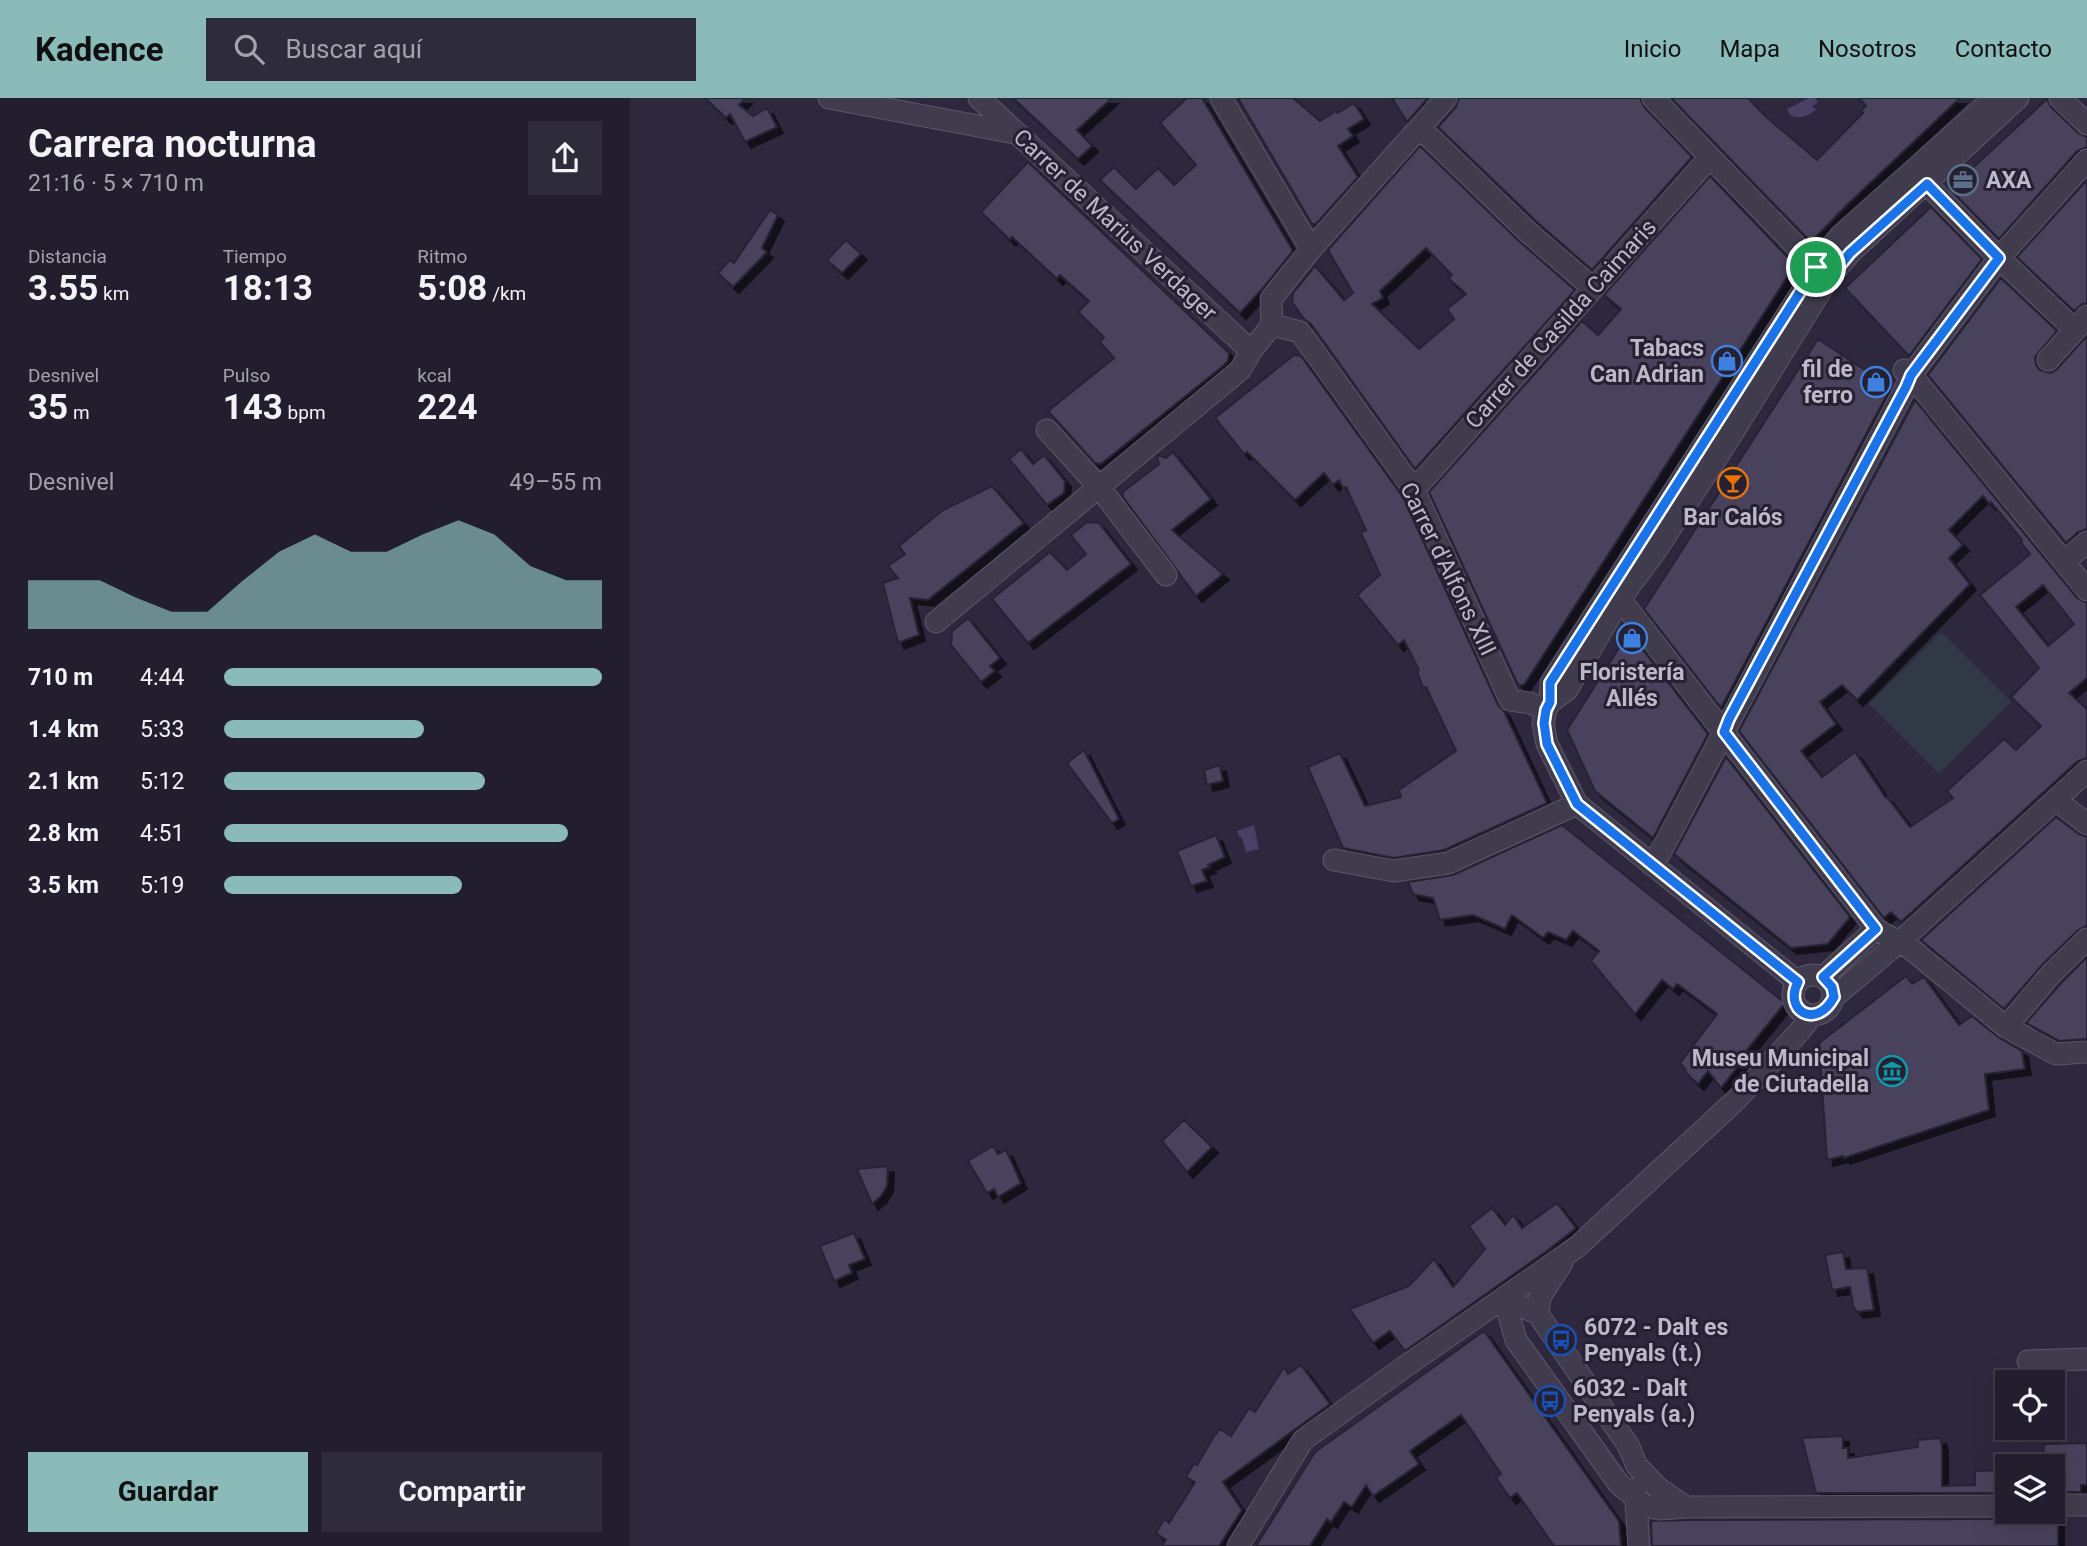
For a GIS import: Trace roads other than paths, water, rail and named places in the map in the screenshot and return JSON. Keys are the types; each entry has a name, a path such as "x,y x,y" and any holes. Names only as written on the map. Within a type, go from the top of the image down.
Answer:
{"street":[{"path":"829,98 1015,133"},
{"name":"Carrer de Marius Verdager","path":"979,98 1251,351"},
{"path":"1221,98 1311,249"},
{"path":"936,622 1240,370 1272,325 1271,299 1311,249 1446,98"},
{"path":"1653,98 1827,277"},
{"path":"1921,177 1994,98"},
{"path":"1548,706 1567,690 1620,599 1655,552 1732,434 1827,277 1841,235 1921,177 2018,98"},
{"path":"2060,98 2087,124"},
{"path":"1420,128 1529,233 1593,288"},
{"name":"Carrer de Casilda Caimaris","path":"1413,491 1709,158"},
{"path":"1650,863 1660,853 1906,387 1907,372 1999,258 2087,160"},
{"path":"1921,177 1999,258 2081,323 2048,360"},
{"path":"1798,982 1577,804 1547,744 1544,723 1550,683 1637,546 1827,277"},
{"name":"Carrer d'Alfons XIII","path":"1272,325 1300,332 1413,491 1510,700 1548,706"},
{"path":"1907,372 2087,590"},
{"path":"1047,430 1099,487 1166,575"},
{"path":"2064,562 2087,542"},
{"path":"1637,546 1640,563 1618,595 1620,599 1876,929 1911,949 2006,1027 2056,1054 2087,1052"},
{"path":"1834,997 1832,987 1823,977 1810,975 1798,982 1793,995 1795,1002 1804,1012 1812,1015 1824,1012 1834,997 1898,943 2087,771"},
{"path":"2056,800 2087,824"},
{"path":"1334,860 1394,871 1448,863 1577,804"},
{"path":"1823,977 1876,929"},
{"path":"2006,1027 2051,974 2087,939"},
{"path":"1238,1546 1303,1440 1572,1251 1736,1100 1812,1015"},
{"path":"1538,1314 1540,1297 1572,1251"},
{"path":"1504,1298 1538,1314 1628,1445 1637,1466 1658,1488 1686,1507"},
{"path":"1504,1298 1516,1340 1619,1484 1644,1506 1995,1506"},
{"path":"2028,1361 2087,1359"},
{"path":"1637,1466 1634,1497 1639,1546"},
{"path":"2065,1505 2087,1505"}],"place":[{"name":"AXA","path":"1963,180"},
{"name":"Tabacs Can Adrian","path":"1727,361"},
{"name":"fil de ferro","path":"1876,382"},
{"name":"Bar Calós","path":"1733,483"},
{"name":"Floristería Allés","path":"1632,638"},
{"name":"Museu Municipal de Ciutadella","path":"1892,1071"},
{"name":"6072 - Dalt es Penyals (t.)","path":"1561,1340"},
{"name":"6032 - Dalt Penyals (a.)","path":"1550,1401"}]}
